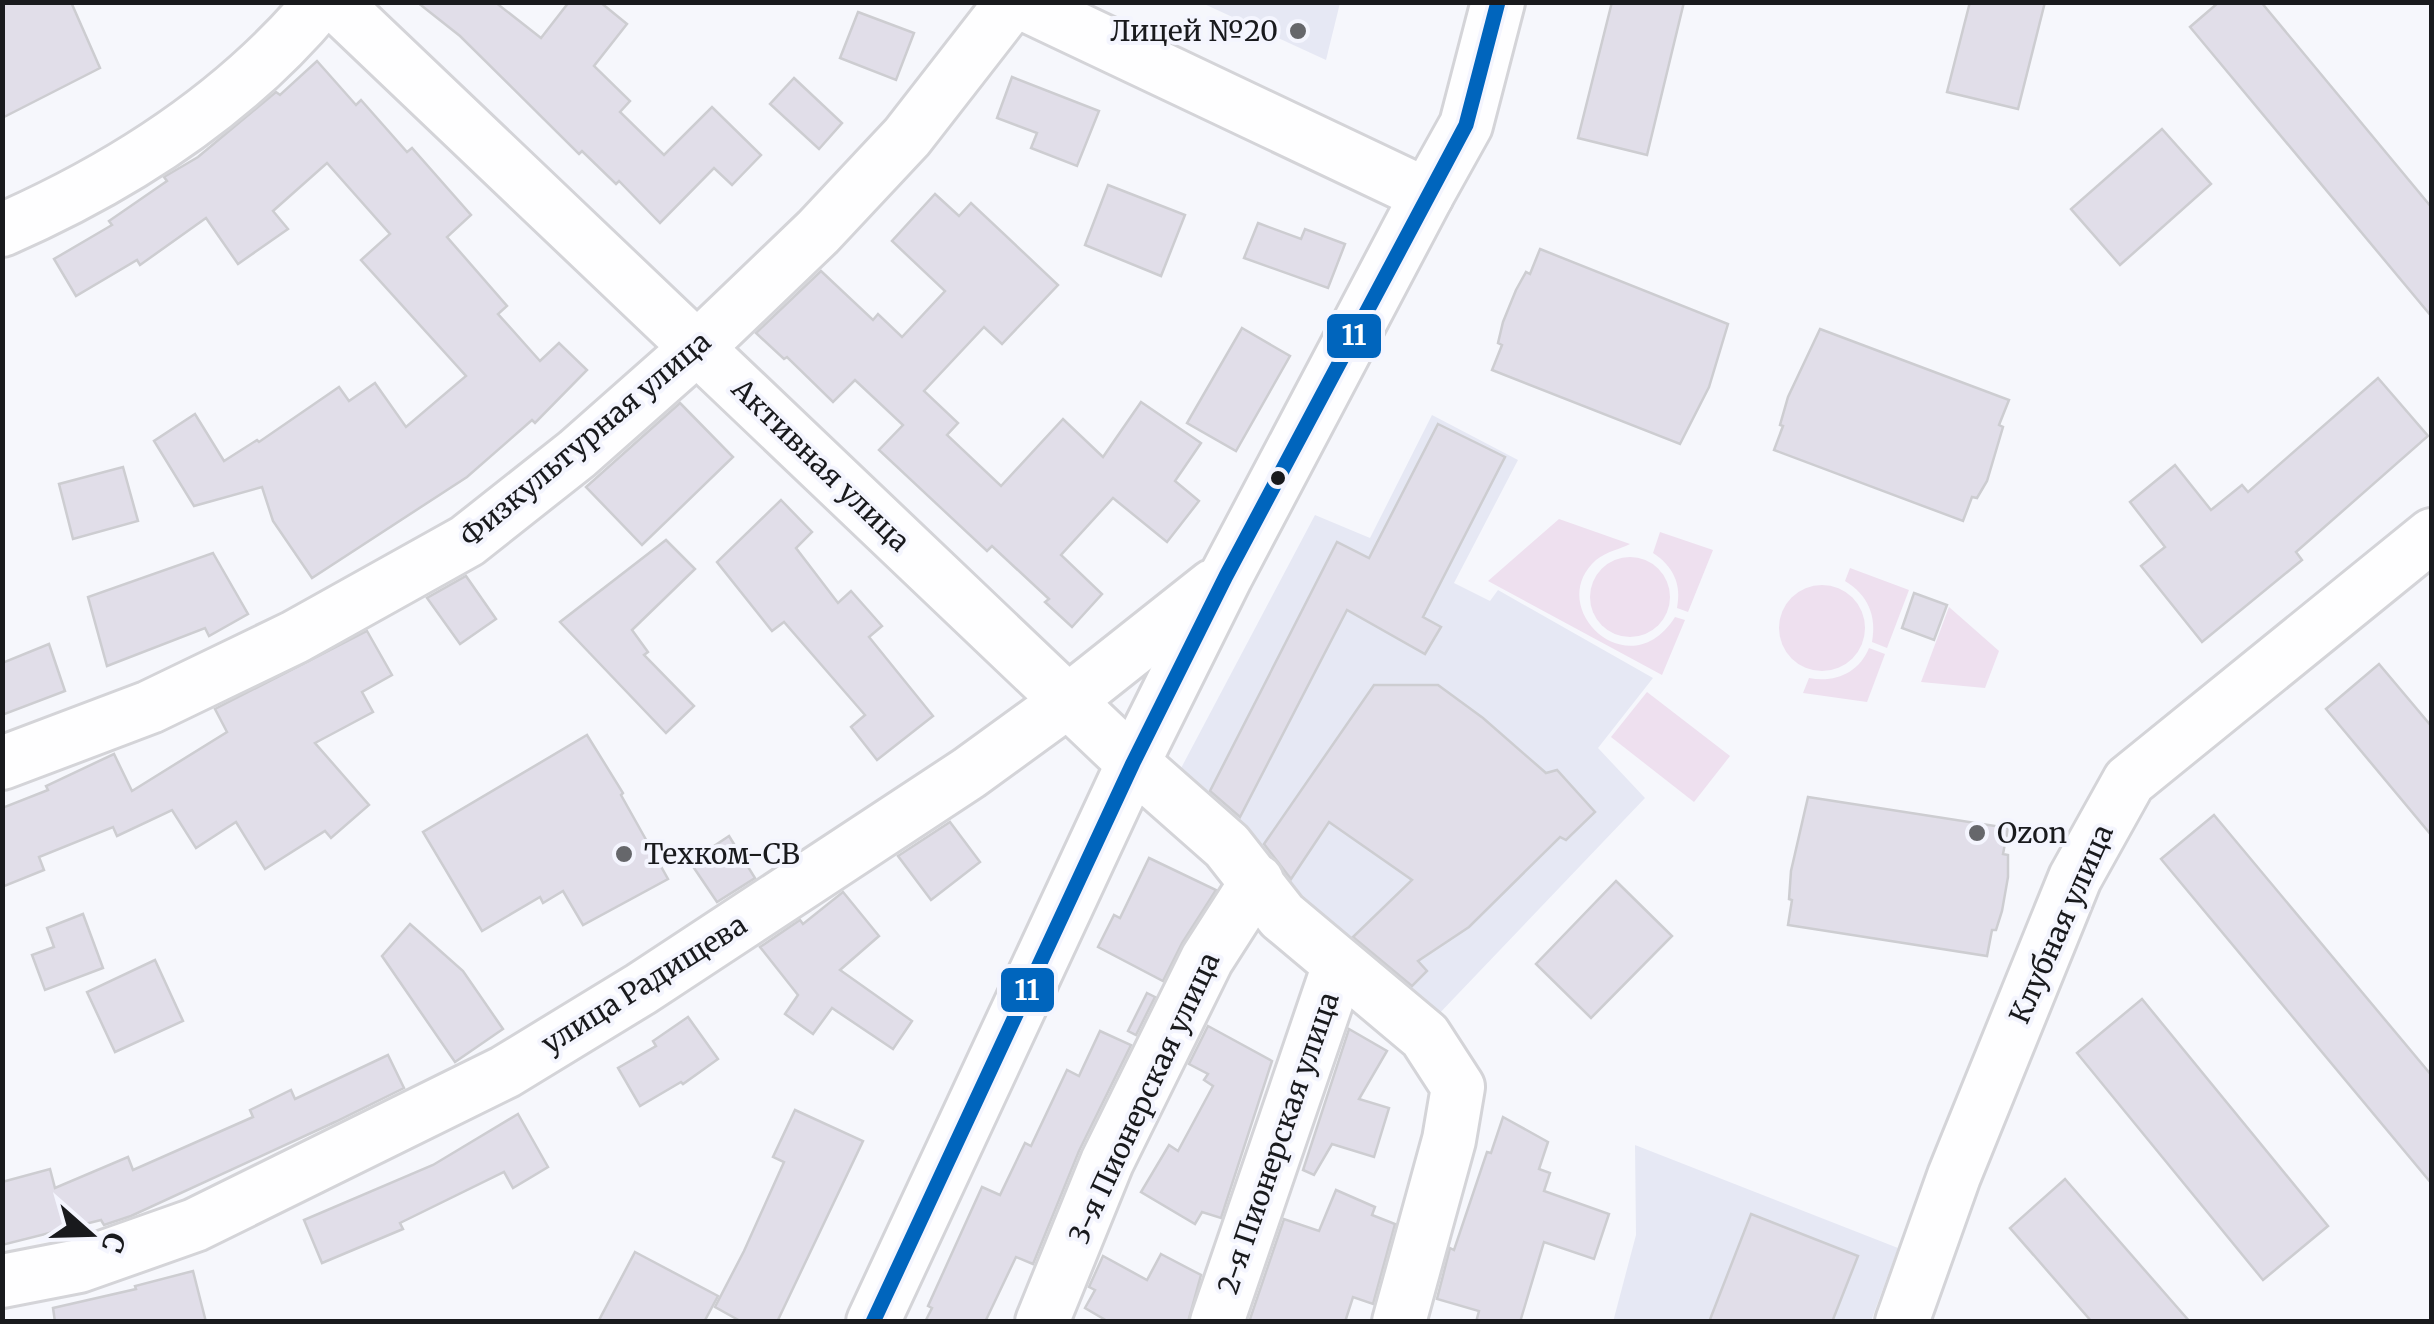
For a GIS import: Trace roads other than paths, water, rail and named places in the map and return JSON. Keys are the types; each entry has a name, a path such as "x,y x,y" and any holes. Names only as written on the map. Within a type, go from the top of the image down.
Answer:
{"street":[{"path":"2,230 53,208 137,161 220,102 288,43 321,2"},
{"name":"Активная улица","path":"334,2 1133,763 1227,846 1282,916 1425,1036 1458,1087 1449,1140 1398,1322"},
{"name":"Физкультурная улица","path":"2,762 150,707 295,638 467,541 576,454 698,347 818,232 907,137 1012,2"},
{"path":"1020,2 1427,195"},
{"path":"873,1322 1133,763 1226,576 1466,125 1498,2"},
{"name":"Клубная улица","path":"1902,1322 1954,1176 2076,878 2128,781 2432,536"},
{"name":"улица Радищева","path":"2,1280 79,1266 195,1225 504,1072 656,979 969,773 1068,701 1226,576"},
{"name":"3-я Пионерская улица","path":"1042,1322 1107,1162 1207,959 1257,882"},
{"name":"2-я Пионерская улица","path":"1217,1322 1339,965"}],"place":[{"name":"Лицей №20","path":"1298,31"},
{"name":"Ozon","path":"1977,833"},
{"name":"Техком-СВ","path":"624,854"}]}
